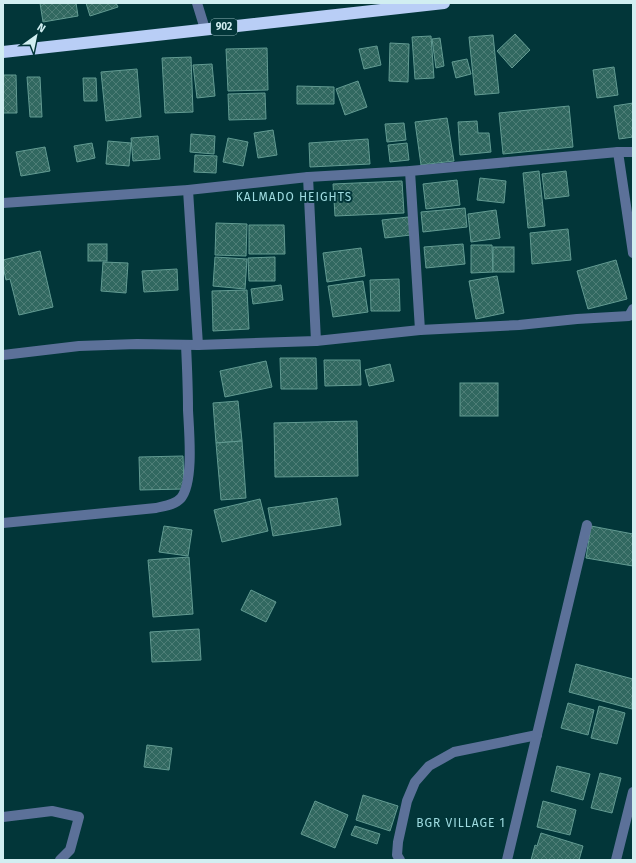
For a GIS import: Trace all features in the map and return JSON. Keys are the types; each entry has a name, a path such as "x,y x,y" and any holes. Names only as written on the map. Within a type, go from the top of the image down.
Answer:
{"highway":[{"name":"902","path":"3,52 444,3"}],"street":[{"path":"197,3 205,29"},
{"path":"618,152 633,253"},
{"path":"3,203 188,190 308,178 633,152"},
{"path":"410,171 420,330"},
{"path":"308,178 316,341"},
{"path":"188,190 198,345"},
{"path":"3,354 79,346 137,344 198,345 316,341 420,330 519,325 577,319 629,316 633,309"},
{"path":"3,523 156,508 171,505 180,499 186,490 190,456 186,345"},
{"path":"507,860 587,525"},
{"path":"400,860 397,855 398,842 407,801 415,782 429,766 454,752 537,735"},
{"path":"616,860 633,792"},
{"path":"3,817 52,811 79,817 70,850 60,860"}],"building":[{"path":"40,3 76,3 78,16 43,22"},
{"path":"86,3 116,3 118,7 90,16"},
{"path":"515,34 530,50 512,68 497,51"},
{"path":"493,35 499,93 475,95 469,37"},
{"path":"431,36 434,78 415,79 412,37"},
{"path":"440,38 444,66 436,68 432,39"},
{"path":"390,43 409,44 408,82 389,81"},
{"path":"377,46 381,65 364,69 359,49"},
{"path":"267,48 268,90 228,91 226,49"},
{"path":"191,57 193,112 165,113 162,58"},
{"path":"467,59 471,74 456,78 452,62"},
{"path":"212,64 215,96 197,98 193,65"},
{"path":"614,67 618,95 597,98 593,70"},
{"path":"137,69 141,117 106,121 101,72"},
{"path":"3,75 16,75 17,113 3,113"},
{"path":"27,77 40,77 42,117 30,117"},
{"path":"83,78 96,78 97,101 84,101"},
{"path":"358,81 367,107 345,115 336,89"},
{"path":"297,86 334,87 334,104 297,104"},
{"path":"265,93 266,119 229,120 228,94"},
{"path":"633,103 633,137 619,139 614,106"},
{"path":"569,106 573,147 503,154 499,113"},
{"path":"447,118 454,161 421,165 415,122"},
{"path":"477,121 478,133 489,133 491,152 460,155 458,122"},
{"path":"404,123 406,140 387,142 385,124"},
{"path":"273,130 277,155 258,158 254,133"},
{"path":"191,134 215,136 214,154 190,152"},
{"path":"158,136 160,159 133,161 131,138"},
{"path":"228,138 248,142 243,166 223,162"},
{"path":"368,139 370,164 310,167 309,143"},
{"path":"108,141 131,143 129,166 106,164"},
{"path":"92,143 95,158 77,162 74,146"},
{"path":"407,143 409,160 390,162 388,145"},
{"path":"45,147 50,171 21,176 16,152"},
{"path":"195,155 217,156 216,173 194,172"},
{"path":"539,171 545,226 528,228 523,173"},
{"path":"566,171 569,196 545,199 542,174"},
{"path":"480,178 506,181 504,203 477,200"},
{"path":"457,180 460,205 426,209 423,184"},
{"path":"402,181 404,213 335,216 333,184"},
{"path":"465,208 467,227 423,232 421,212"},
{"path":"496,210 500,238 471,242 468,214"},
{"path":"408,217 411,235 385,238 382,220"},
{"path":"216,223 247,224 246,256 215,255"},
{"path":"249,225 284,225 285,254 249,254"},
{"path":"568,229 571,260 532,264 530,233"},
{"path":"88,244 107,244 107,261 88,261"},
{"path":"463,244 465,264 426,268 424,247"},
{"path":"471,245 492,245 493,272 471,273"},
{"path":"493,247 514,247 514,272 493,272"},
{"path":"361,248 365,276 327,282 323,253"},
{"path":"40,251 53,307 19,315 10,279 6,280 3,260"},
{"path":"215,257 247,259 245,289 213,286"},
{"path":"275,257 275,281 249,281 248,258"},
{"path":"616,260 627,299 588,309 577,271"},
{"path":"103,262 128,263 126,293 101,291"},
{"path":"177,269 178,290 144,292 142,271"},
{"path":"497,276 504,313 476,319 469,281"},
{"path":"399,279 400,311 371,311 370,280"},
{"path":"363,281 368,312 333,317 328,286"},
{"path":"281,285 283,300 253,304 251,289"},
{"path":"247,290 249,329 213,331 212,291"},
{"path":"280,358 316,358 317,389 281,389"},
{"path":"324,360 360,360 361,385 325,386"},
{"path":"266,361 272,387 225,397 220,371"},
{"path":"390,364 394,381 369,386 365,370"},
{"path":"460,383 498,383 498,416 460,416"},
{"path":"238,401 242,441 216,443 213,403"},
{"path":"357,421 358,476 275,477 274,423"},
{"path":"242,441 246,498 221,500 216,443"},
{"path":"183,456 184,489 140,490 139,457"},
{"path":"337,498 341,525 273,536 268,508"},
{"path":"260,499 268,531 222,542 214,510"},
{"path":"164,526 192,530 188,556 159,552"},
{"path":"591,526 633,534 633,566 586,558"},
{"path":"189,557 193,614 153,617 148,560"},
{"path":"251,590 276,602 266,622 241,610"},
{"path":"199,629 201,660 152,662 150,632"},
{"path":"576,664 633,679 632,709 569,692"},
{"path":"568,703 594,710 588,735 561,728"},
{"path":"599,706 625,713 617,744 591,738"},
{"path":"147,745 172,748 169,770 144,767"},
{"path":"557,766 590,774 583,800 551,791"},
{"path":"600,773 621,778 612,813 591,808"},
{"path":"363,795 398,806 390,831 356,820"},
{"path":"315,801 348,815 335,848 301,834"},
{"path":"543,801 576,810 570,835 537,827"},
{"path":"355,826 380,834 377,844 351,835"},
{"path":"541,833 583,846 579,860 531,860 535,845 537,846"}],"district":[{"name":"KALMADO HEIGHTS","path":"294,197"},
{"name":"BGR VILLAGE 1","path":"461,823"}]}
